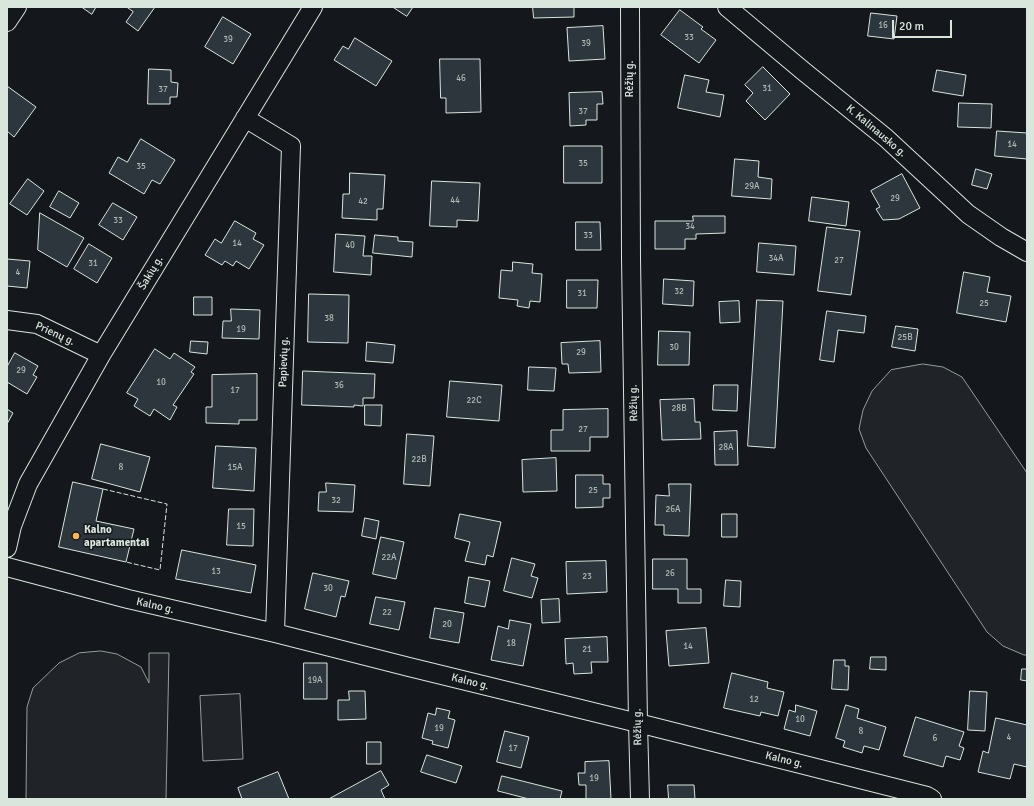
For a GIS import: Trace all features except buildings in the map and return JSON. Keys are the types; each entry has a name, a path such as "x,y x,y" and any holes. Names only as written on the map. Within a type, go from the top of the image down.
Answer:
{"street":[{"path":"7,22 17,7"},
{"name":"Šakių g.","path":"7,548 12,526 28,484 101,355 313,7"},
{"name":"Rėžių g.","path":"630,7 631,250 640,799"},
{"name":"K. Kalinausko g.","path":"727,7 886,138 968,214 1001,237 1027,252"},
{"name":"Papievių g.","path":"245,118 291,146 275,633"},
{"name":"Prienų g.","path":"7,320 37,324 101,355"},
{"name":"Kalno g.","path":"7,567 128,600 275,633 927,796 932,799"}],"shaded area":[{"path":"923,364 943,367 962,377 1027,473 1027,655 1003,646 987,632 866,448 859,429 863,410 872,391 891,370"},
{"path":"101,651 117,654 141,667 149,683 149,653 169,653 166,799 26,799 27,707 33,688 59,663 79,653"},
{"path":"240,694 243,759 203,761 200,696"}],"fence":[{"path":"103,489 167,504 160,570 126,562"}],"place":[{"name":"Kalno apartamentai","path":"76,536"}]}
